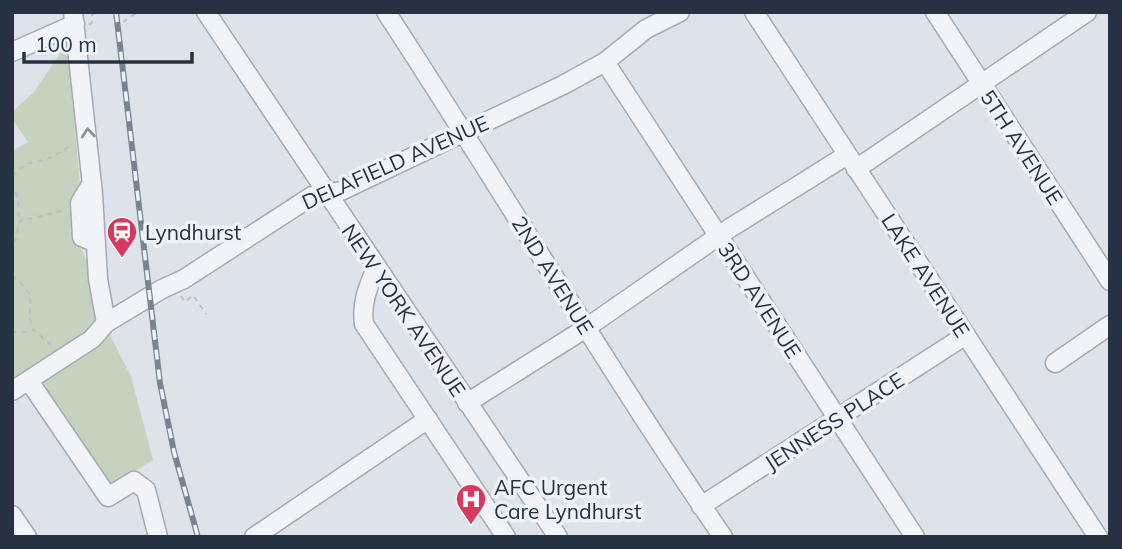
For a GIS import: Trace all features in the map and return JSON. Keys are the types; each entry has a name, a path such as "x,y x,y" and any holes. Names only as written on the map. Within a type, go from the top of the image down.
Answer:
{"street":[{"name":"NEW YORK AVENUE","path":"206,12 558,537"},
{"name":"2ND AVENUE","path":"386,12 464,131 586,328 723,537"},
{"name":"DELAFIELD AVENUE","path":"12,391 92,339 106,323 184,279 312,196 341,191 563,85 605,62 646,29 680,12"},
{"name":"LAKE AVENUE","path":"754,12 1098,537"},
{"name":"5TH AVENUE","path":"935,12 1110,281"},
{"path":"467,403 586,328 719,236 982,85 1087,12"},
{"path":"12,52 79,20 98,279 106,323"},
{"name":"3RD AVENUE","path":"605,62 915,537"},
{"path":"376,268 365,296 364,324 506,537"},
{"path":"1055,363 1110,326"},
{"name":"JENNESS PLACE","path":"701,506 966,335"},
{"path":"29,381 108,497 134,481 145,490 158,537"},
{"path":"254,537 428,419"},
{"path":"12,515 27,537"}],"path":[{"path":"123,22 138,12"},
{"path":"79,20 92,23 92,14 104,13"},
{"path":"12,176 26,164 50,158 74,144"},
{"path":"12,183 18,199 20,221 12,252"},
{"path":"20,221 73,209"},
{"path":"12,276 31,297 29,322 53,347"},
{"path":"179,293 185,302 193,295 206,314"},
{"path":"12,331 20,333 34,330"}],"green space":[{"path":"67,43 80,183 72,200 78,244 89,264 91,298 131,376 153,460 106,489 33,379 12,392 12,151 28,142 12,119 12,112 34,92"}],"railway":[{"path":"116,12 160,383 174,452 198,537"}],"place":[{"name":"Lyndhurst","path":"122,259"},
{"name":"AFC Urgent Care Lyndhurst","path":"471,526"}]}
